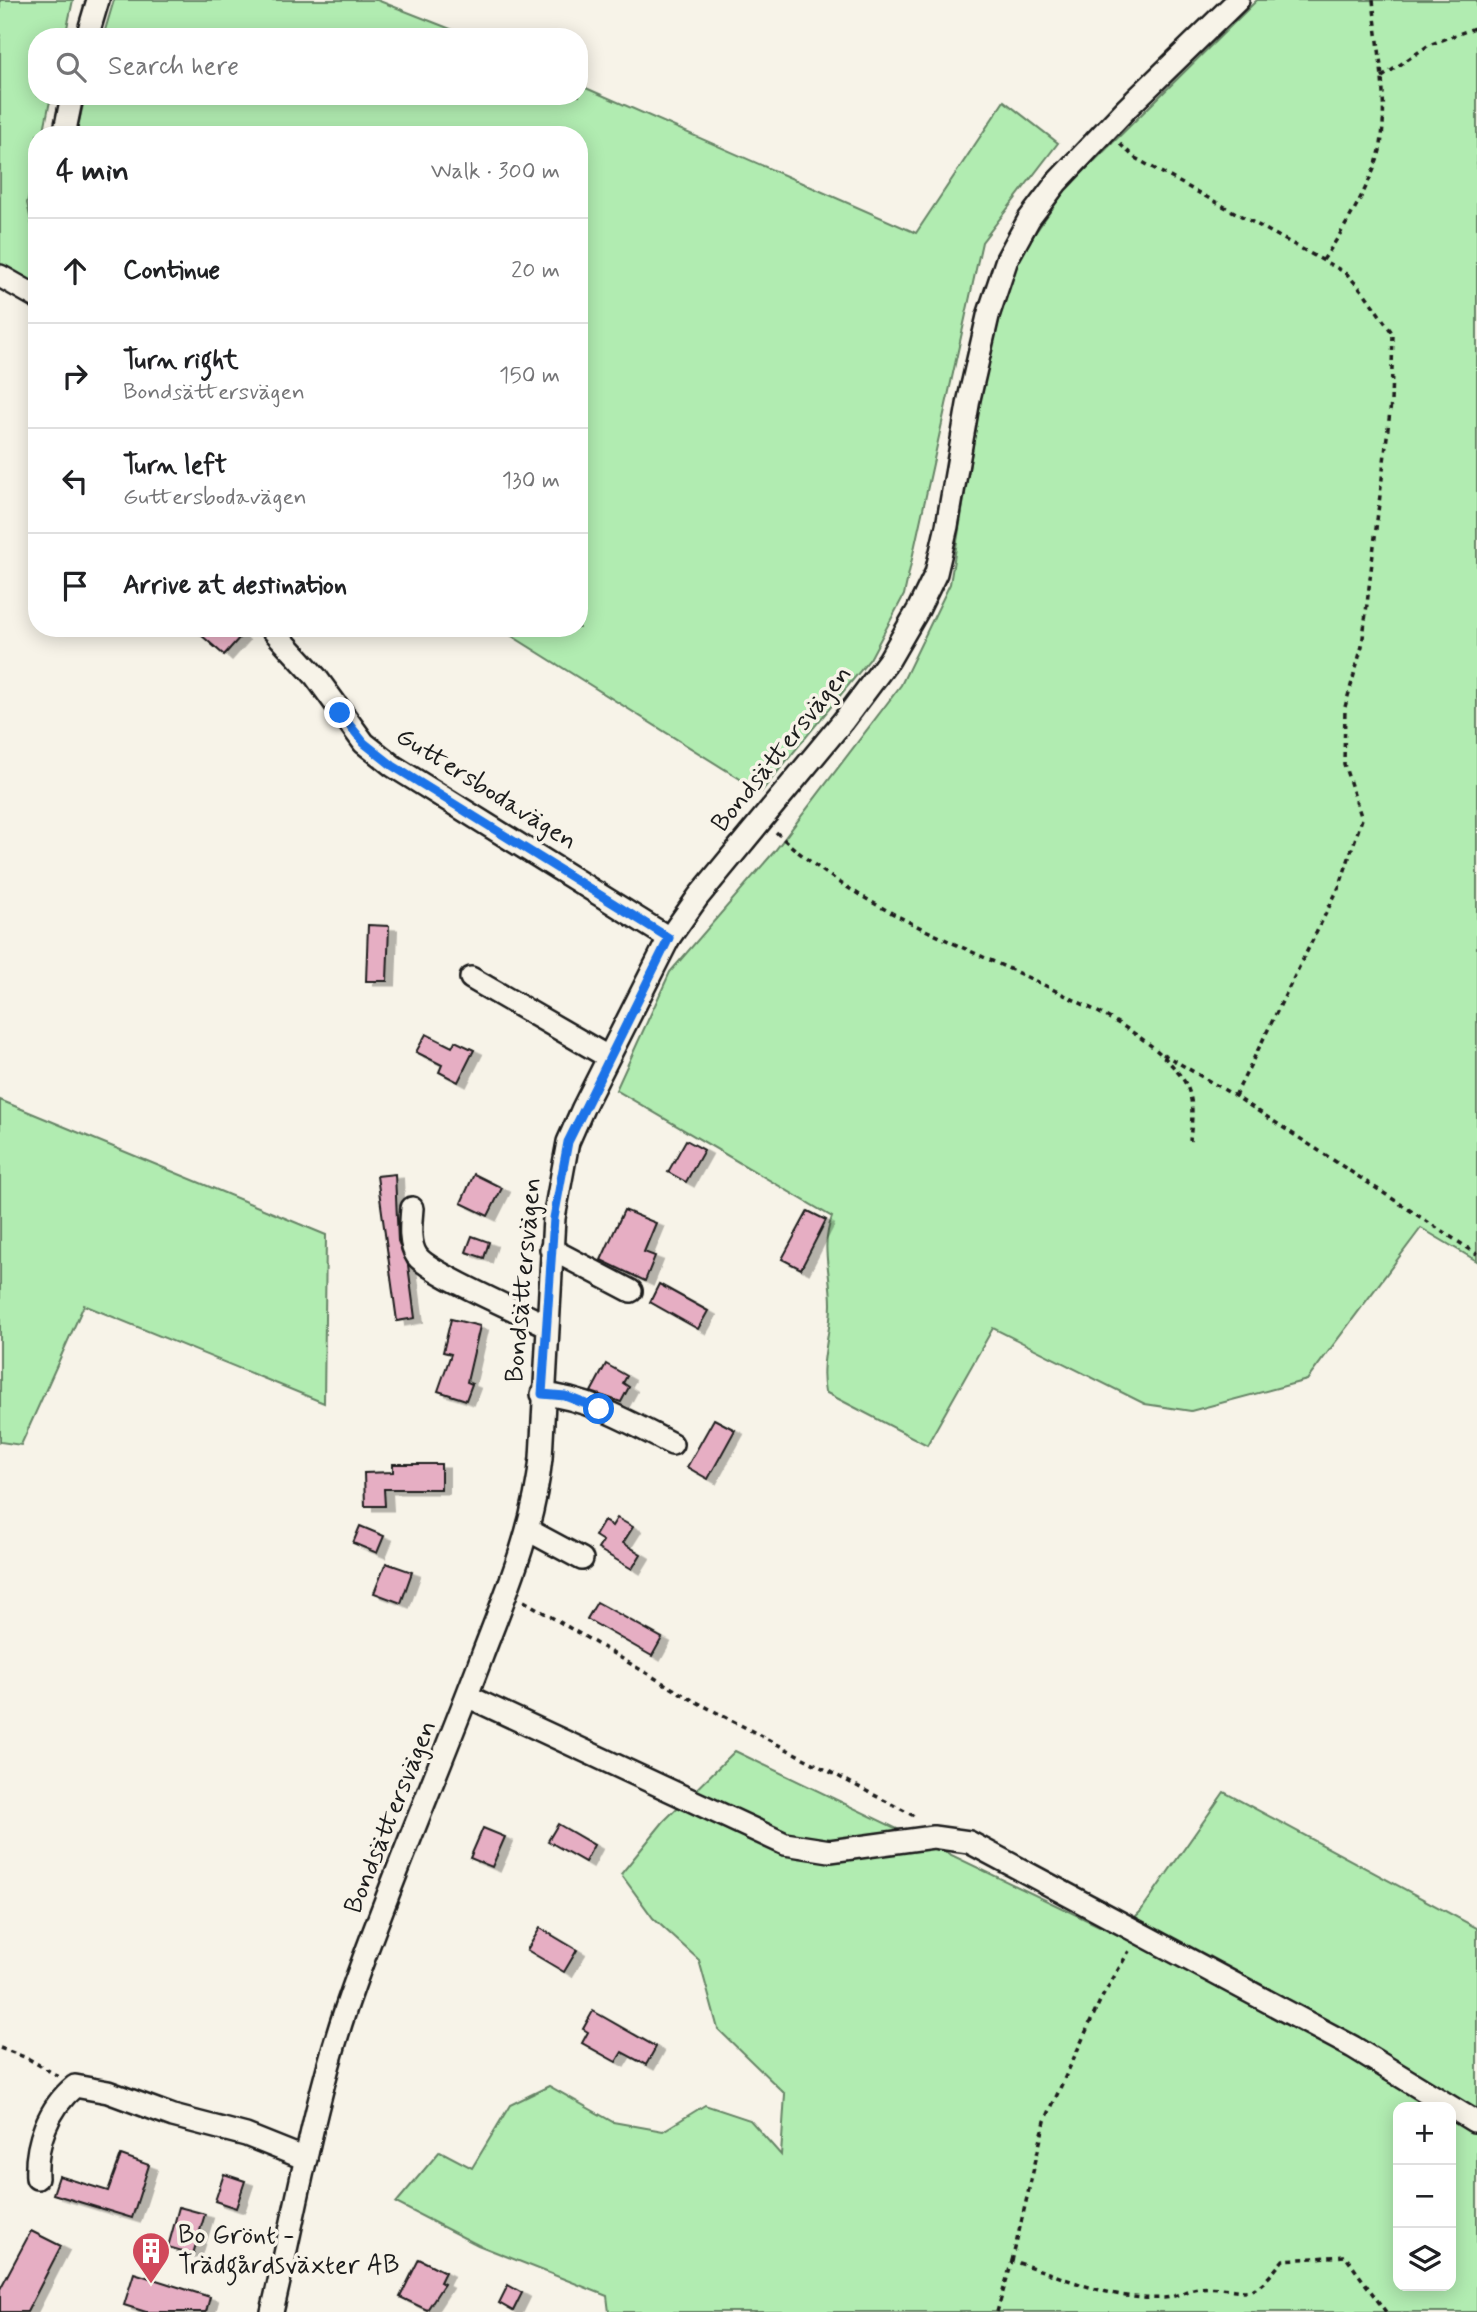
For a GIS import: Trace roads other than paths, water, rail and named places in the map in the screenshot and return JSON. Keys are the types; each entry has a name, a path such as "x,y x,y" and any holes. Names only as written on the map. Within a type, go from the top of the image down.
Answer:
{"street":[{"path":"90,28 98,0"},
{"name":"Bondsättersvägen","path":"272,2312 306,2159 346,2009 469,1697 528,1530 537,1493 551,1249 568,1142 669,938 698,897 844,720 889,660 918,610 939,561 988,316 1007,259 1029,219 1057,182 1106,130 1238,0"},
{"path":"66,126 70,105"},
{"path":"0,276 28,292"},
{"name":"Guttersbodavägen","path":"279,637 316,677 364,743 393,766 669,938"},
{"path":"471,978 608,1057"},
{"path":"412,1208 410,1231 416,1255 424,1263 433,1270 546,1325"},
{"path":"551,1249 631,1291"},
{"path":"542,1394 565,1396 599,1409 672,1444"},
{"path":"528,1530 582,1559"},
{"path":"469,1697 785,1844 830,1851 873,1843 955,1838 969,1842 1353,2047 1474,2120"},
{"path":"37,2178 36,2155 47,2125 60,2098 75,2086 108,2092 173,2116 246,2135 306,2159"}],"place":[{"name":"Bo Grönt - Trädgårdsväxter AB","path":"151,2285"}]}
